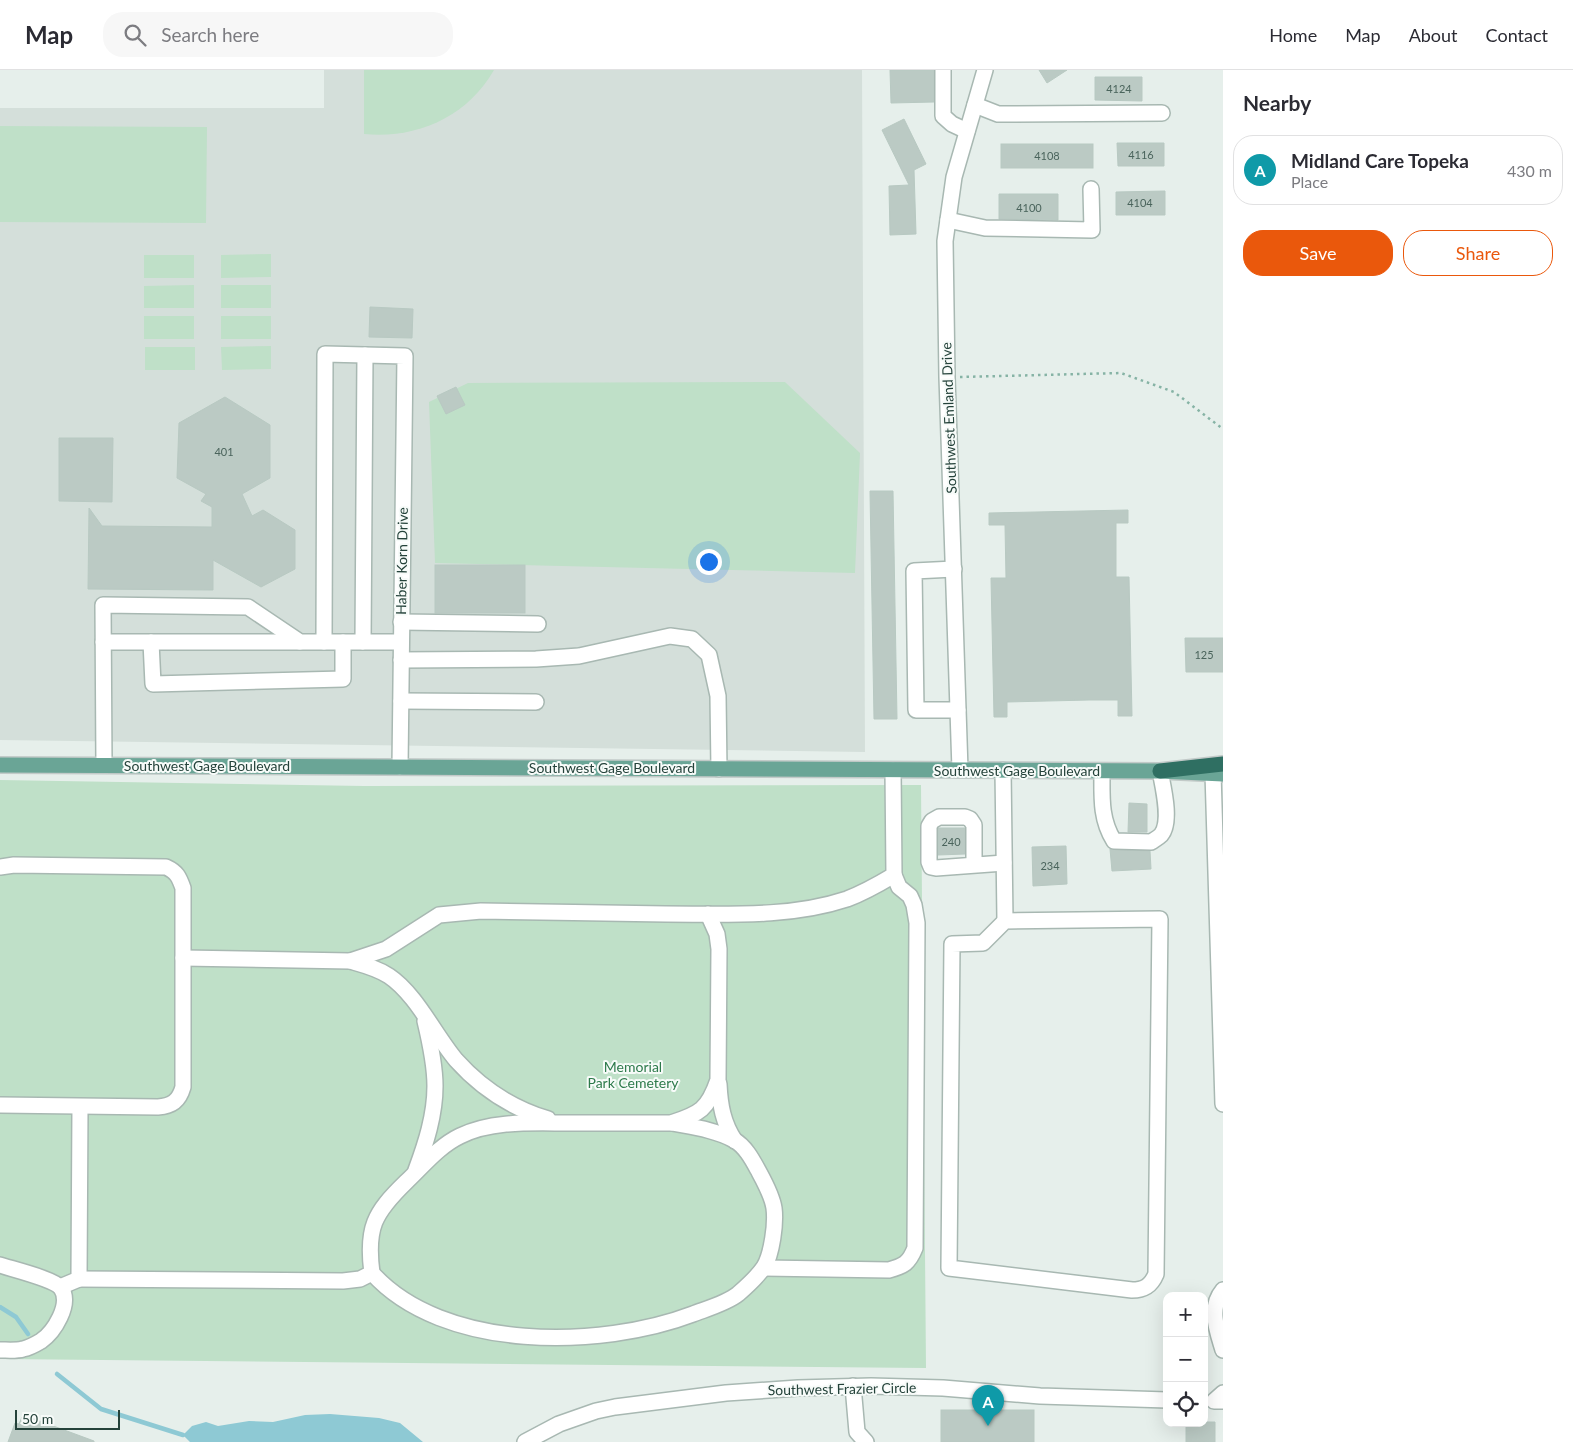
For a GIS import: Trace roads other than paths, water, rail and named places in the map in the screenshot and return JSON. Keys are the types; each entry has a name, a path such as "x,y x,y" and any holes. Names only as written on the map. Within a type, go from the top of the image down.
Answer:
{"highway":[{"path":"1160,771 1220,770"}],"main road":[{"name":"Southwest Gage Boulevard","path":"0,765 1160,771"}],"street":[{"path":"943,70 943,116 952,124 967,131"},
{"name":"Southwest Emland Drive","path":"960,770 944,241 954,176 985,70"},
{"path":"975,105 998,114 1162,113"},
{"path":"948,220 985,228 1092,230 1091,189"},
{"path":"324,642 325,354 365,355 362,642"},
{"name":"Haber Korn Drive","path":"365,355 405,356 400,767"},
{"path":"954,569 914,571 916,710 958,710"},
{"path":"104,765 103,606 248,607 300,642"},
{"path":"401,622 538,624"},
{"path":"401,660 536,659 579,656 670,636 692,639 709,655 718,696 719,769"},
{"path":"103,642 401,642"},
{"path":"151,642 153,684 342,679 342,642"},
{"path":"401,701 536,702"},
{"path":"764,1268 889,1270 900,1267 910,1260 915,1248 917,923 914,905 910,896 899,887 894,875 894,770"},
{"path":"1003,770 1005,921 983,943 952,944 949,1268 1140,1290 1153,1282 1156,1274 1160,919 1005,921"},
{"path":"1220,770 1223,1104"},
{"path":"1102,771 1102,812 1107,831 1114,841 1151,842 1161,834 1166,823 1164,791 1160,771"},
{"path":"974,865 1004,863"},
{"path":"0,867 14,865 166,866 174,870 179,876 183,888 184,1088 180,1098 173,1104 158,1107 0,1105"},
{"path":"350,961 386,950 426,922 439,915 451,913 481,911 708,914 776,912 810,908 846,899 870,889 894,875"},
{"path":"708,914 717,934 719,949 718,1080 720,1104 727,1129 735,1141 750,1156 765,1182 774,1208 771,1252 764,1268 737,1295 669,1323 592,1336 554,1337 482,1331 454,1324 397,1296 385,1287 372,1272 370,1254 371,1234 376,1216 387,1201 438,1151 460,1136 482,1127 561,1123 671,1123 705,1130 735,1141"},
{"path":"183,958 350,961 371,966 390,977 404,989 456,1060 500,1099 524,1112 561,1123"},
{"path":"415,1174 426,1145 435,1086 432,1055 424,1017"},
{"path":"671,1123 689,1117 703,1108 713,1094 718,1080"},
{"path":"79,1279 80,1107"},
{"path":"0,1265 51,1281 60,1287 65,1297 61,1313 53,1329 40,1342 22,1350 0,1350"},
{"path":"60,1287 79,1279 344,1281 360,1279 372,1272"},
{"path":"1223,1290 1215,1305 1214,1314 1223,1350"},
{"path":"853,1386 857,1432 866,1442"},
{"name":"Southwest Frazier Circle","path":"524,1442 577,1417 615,1407 726,1393 798,1388 853,1386 943,1388 1040,1396 1163,1400"}],"water":[{"path":"330,1414 379,1418 400,1423 423,1442 190,1442 183,1435 192,1426 206,1422 218,1426 249,1421 273,1422 305,1415"}],"waterway":[{"path":"0,1307 16,1317 28,1334"},
{"path":"57,1374 101,1409 183,1435"}],"place":[{"name":"Midland Care Topeka","path":"988,1426"}],"park label":[{"name":"Memorial Park Cemetery","path":"633,1076"}]}
